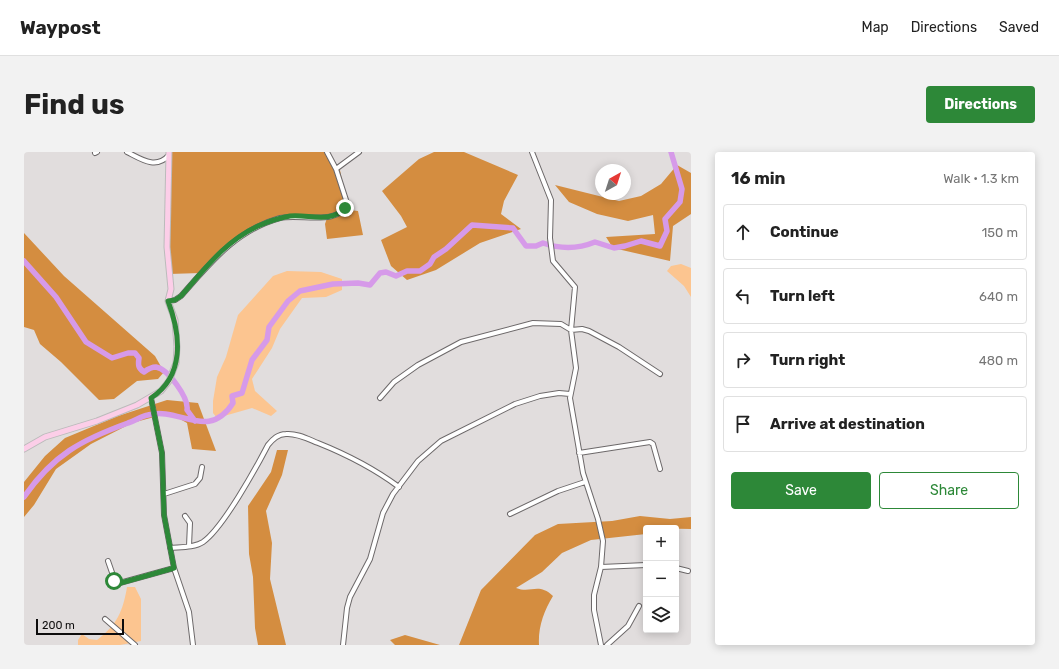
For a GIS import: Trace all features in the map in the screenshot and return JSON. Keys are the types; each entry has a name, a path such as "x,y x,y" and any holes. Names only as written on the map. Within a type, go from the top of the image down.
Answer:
{"main road":[{"path":"24,449 46,437 121,412 151,398 161,391 170,379 176,363 177,347 175,320 168,301 171,289 167,247 169,153"}],"street":[{"path":"126,152 156,163 163,162 169,153"},
{"path":"168,301 175,300 181,296 223,249 258,226 290,216 324,218 341,213 347,203 336,169 328,152"},
{"path":"336,169 359,152"},
{"path":"532,152 551,200 551,253 553,263 575,287 572,330 576,368 570,394 585,482 601,530 603,541 601,567 596,582 594,610 601,645"},
{"path":"380,398 394,382 418,365 461,342 533,323 561,324 572,330 582,329 597,334 660,374"},
{"path":"343,645 347,608 350,597 370,559 383,513 399,487 425,453 453,434 525,400 559,393 570,394"},
{"path":"151,398 162,453 164,515 174,568 189,612 193,645"},
{"path":"170,548 189,546 204,541 228,513 268,445 277,436 284,434 303,437 355,458 367,464 399,487"},
{"path":"579,453 650,442 653,444 660,469"},
{"path":"164,494 195,484 200,478 202,468"},
{"path":"510,514 558,491 585,482"},
{"path":"185,516 190,523 189,546"},
{"path":"108,561 116,584 174,568"},
{"path":"601,567 643,565"},
{"path":"679,569 688,571"},
{"path":"607,645 628,626 639,606"},
{"path":"105,619 135,645"}],"shaded area":[{"path":"167,152 328,152 337,168 340,170 347,206 350,210 358,211 363,235 327,239 325,224 327,218 295,215 279,218 242,236 201,273 169,274"},
{"path":"434,152 464,152 518,175 504,201 501,214 521,229 480,243 436,270 407,280 391,266 381,240 407,227 401,216 382,191 419,159"},
{"path":"677,165 691,173 691,214 673,226 670,261 613,248 606,237 655,234 653,215 628,221 597,214 569,202 555,185 595,195 595,200 619,201 631,200 631,198 641,196 661,184"},
{"path":"24,233 64,276 155,356 164,372 158,379 137,381 114,399 99,400 61,362 40,344 34,330 24,327"},
{"path":"681,264 691,268 691,297 684,286 667,271 671,266"},
{"path":"287,271 321,272 342,279 342,290 326,297 302,298 280,329 272,348 252,379 255,391 277,411 271,416 252,408 217,418 213,413 213,401 217,377 226,357 238,315 273,276"},
{"path":"167,400 198,403 216,451 192,449 187,423 169,413 132,423 91,444 56,469 34,505 24,517 24,482 45,456 65,438 118,416"},
{"path":"277,450 288,450 282,475 266,511 272,543 270,579 286,645 258,645 255,628 253,577 249,554 248,506 271,472"},
{"path":"640,516 670,519 691,517 691,529 679,529 679,525 643,525 643,534 591,540 562,553 542,572 516,588 526,590 539,589 548,592 553,596 542,619 539,645 459,645 481,590 535,535 558,524 612,521"},
{"path":"127,587 135,587 141,599 141,641 120,645 78,645 78,640 82,634 89,639 97,640 110,629 121,610"},
{"path":"405,635 440,645 395,645 390,640"}],"waterway":[{"path":"24,497 35,482 57,460 82,443 111,429 148,415 171,415 203,422 214,420 223,414 233,403 232,396 242,393 252,360 267,340 269,327 288,301 300,291 333,284 358,283 370,285 380,273 386,272 396,276 407,271 420,271 430,264 434,257 446,249 472,225 513,228 526,246 536,246 543,243 556,246 576,247 595,242 614,248 641,241 660,246 667,231 665,219 680,202 682,189 671,152"},
{"path":"24,261 56,297 86,342 112,358 128,353 135,353 139,358 140,368 144,372 153,367 161,369 172,378 177,385 185,398 187,410 195,421"}],"route":[{"path":"114,581 115,584 117,584 174,568 164,515 162,453 151,398 165,388 176,363 177,347 175,320 168,301 175,300 181,296 223,249 258,226 290,216 324,218 333,217 341,213 345,208"}]}
